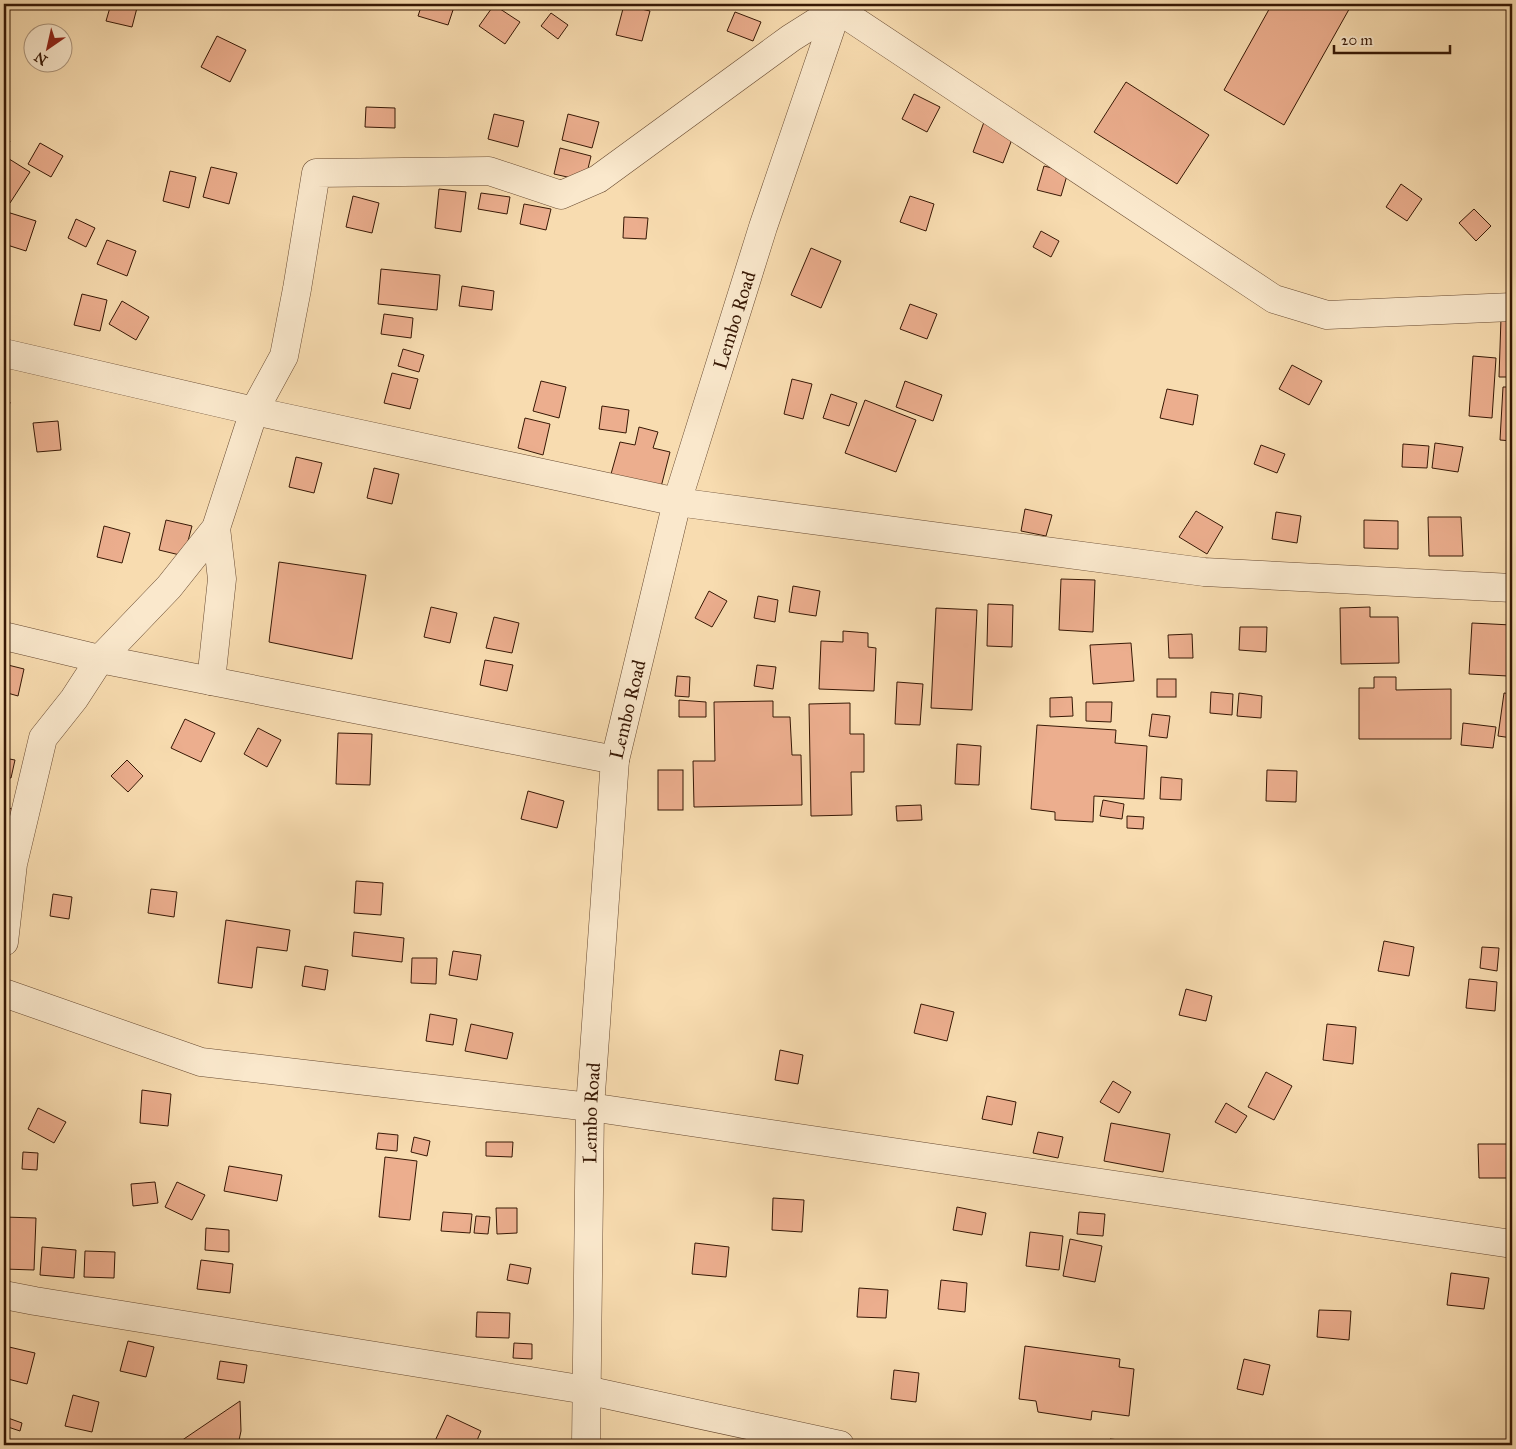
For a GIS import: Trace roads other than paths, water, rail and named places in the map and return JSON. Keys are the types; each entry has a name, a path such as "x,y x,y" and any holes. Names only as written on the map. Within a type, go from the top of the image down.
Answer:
{"street":[{"path":"4,942 13,864 43,738 74,699 100,659 168,587 216,528 254,412 284,356 316,173 489,171 561,195 598,179 791,38 838,6 1174,234 1274,299 1327,315 1512,308"},
{"name":"Lembo Road","path":"586,1445 590,1107 615,760 677,502 763,227 838,6"},
{"path":"4,353 254,412 677,502 1204,572 1512,588"},
{"path":"211,681 222,579 216,528"},
{"path":"4,636 100,659 615,760"},
{"path":"4,993 201,1062 590,1107 1512,1244"},
{"path":"4,1295 55,1305 586,1390 840,1445"}]}
